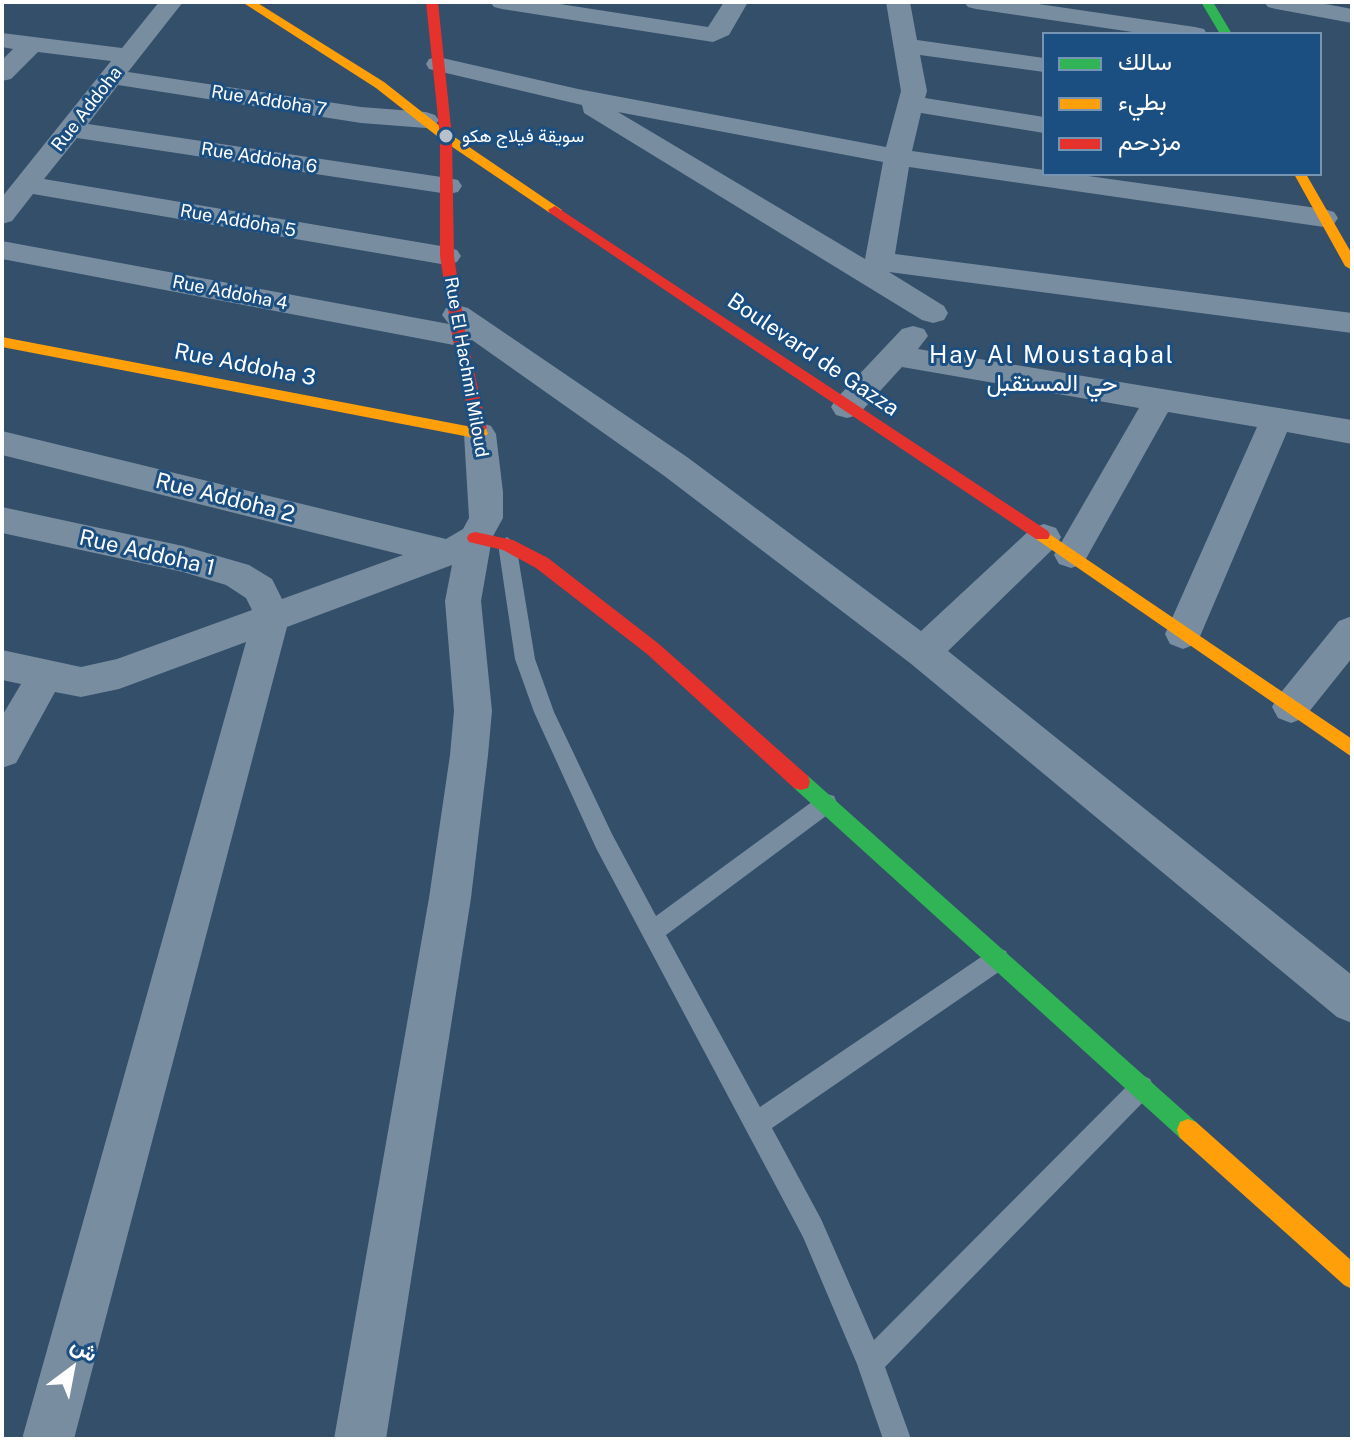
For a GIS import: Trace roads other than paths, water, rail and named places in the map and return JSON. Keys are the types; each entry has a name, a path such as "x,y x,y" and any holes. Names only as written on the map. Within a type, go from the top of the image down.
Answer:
{"street":[{"name":"Rue Addoha","path":"2,215 171,2"},
{"name":"Rue El Hachmi Miloud","path":"360,1439 450,898 473,711 463,601 476,545 486,518 480,434 447,256 446,137 432,2"},
{"path":"502,2 713,35 720,30 736,2"},
{"path":"876,269 897,157 914,91 898,2"},
{"path":"976,2 1181,32"},
{"path":"1207,2 1225,32"},
{"path":"1276,2 1352,16"},
{"name":"Boulevard de Gazza","path":"259,5 380,85 446,137 1058,546 1352,749"},
{"path":"2,40 129,56"},
{"path":"2,74 32,44"},
{"path":"905,46 1042,65"},
{"path":"438,64 578,97 897,157 1324,218"},
{"name":"Rue Addoha 7","path":"112,77 361,115 426,120"},
{"path":"578,97 613,121 876,269 933,313"},
{"path":"912,104 1042,125"},
{"name":"Rue Addoha 6","path":"71,129 448,186"},
{"path":"1301,176 1352,266"},
{"name":"Rue Addoha 5","path":"28,185 447,256"},
{"name":"Rue Addoha 4","path":"2,250 458,326"},
{"path":"876,269 960,270 1352,323"},
{"path":"847,407 897,356 933,313 960,270"},
{"path":"458,326 675,466 923,652 1352,1002"},
{"name":"Rue Addoha 3","path":"2,342 480,434"},
{"path":"897,356 1352,432"},
{"path":"923,652 1058,546 1159,401"},
{"path":"1183,634 1276,420"},
{"name":"Rue Addoha 2","path":"2,443 476,545"},
{"name":"Rue Addoha 1","path":"2,520 183,559 237,575 260,589 272,615"},
{"path":"2,665 81,682 119,674 272,615 476,545 542,563 586,594 653,649 1352,1277"},
{"path":"48,1439 272,615"},
{"path":"1291,707 1352,631"},
{"path":"2,751 46,674"}],"lane":[{"path":"476,545 544,712 604,841 812,1228 870,1363 897,1439"},
{"path":"653,931 827,803"},
{"path":"757,1124 998,959"},
{"path":"870,1363 1142,1087"}],"place":[{"name":"سويقة فيلاج هكو","path":"446,136"}],"district":[{"name":"Hay Al Moustaqbal حي المستقبل","path":"1052,370"}]}
